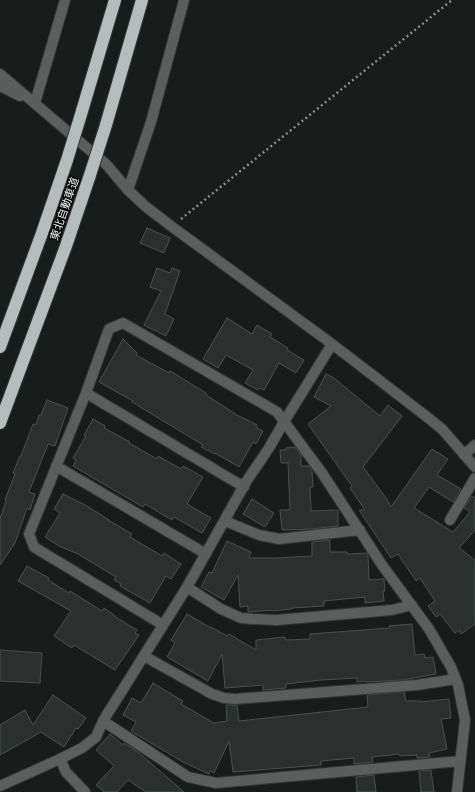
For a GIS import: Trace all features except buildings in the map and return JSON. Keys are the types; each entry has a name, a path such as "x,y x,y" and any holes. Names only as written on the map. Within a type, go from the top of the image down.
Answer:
{"highway":[{"name":"東北自動車道","path":"0,347 67,160 115,0"},
{"name":"東北自動車道","path":"0,423 63,253 90,175 142,0"}],"street":[{"path":"35,103 65,0"},
{"path":"128,190 151,122 184,0"},
{"path":"0,74 106,164 128,190 171,226 332,344 442,429 475,467"},
{"path":"0,86 35,103"},
{"path":"163,625 34,547 29,534 86,393 109,329 123,323 277,412 322,473 382,565 429,629 451,667 456,679 465,720 457,792"},
{"path":"0,786 60,760 82,748 96,737 103,722 187,587 244,487 332,344"},
{"path":"86,393 244,487"},
{"path":"464,455 475,445"},
{"path":"56,466 206,554"},
{"path":"450,520 475,478"},
{"path":"225,520 259,535 279,539 360,530"},
{"path":"187,587 221,609 241,618 253,619 277,620 392,610 412,605"},
{"path":"144,656 212,694 224,698 235,699 417,685 456,679"},
{"path":"103,722 188,777 216,783 460,761"},
{"path":"60,760 66,772 85,792"}],"path":[{"path":"171,226 452,0"}]}
